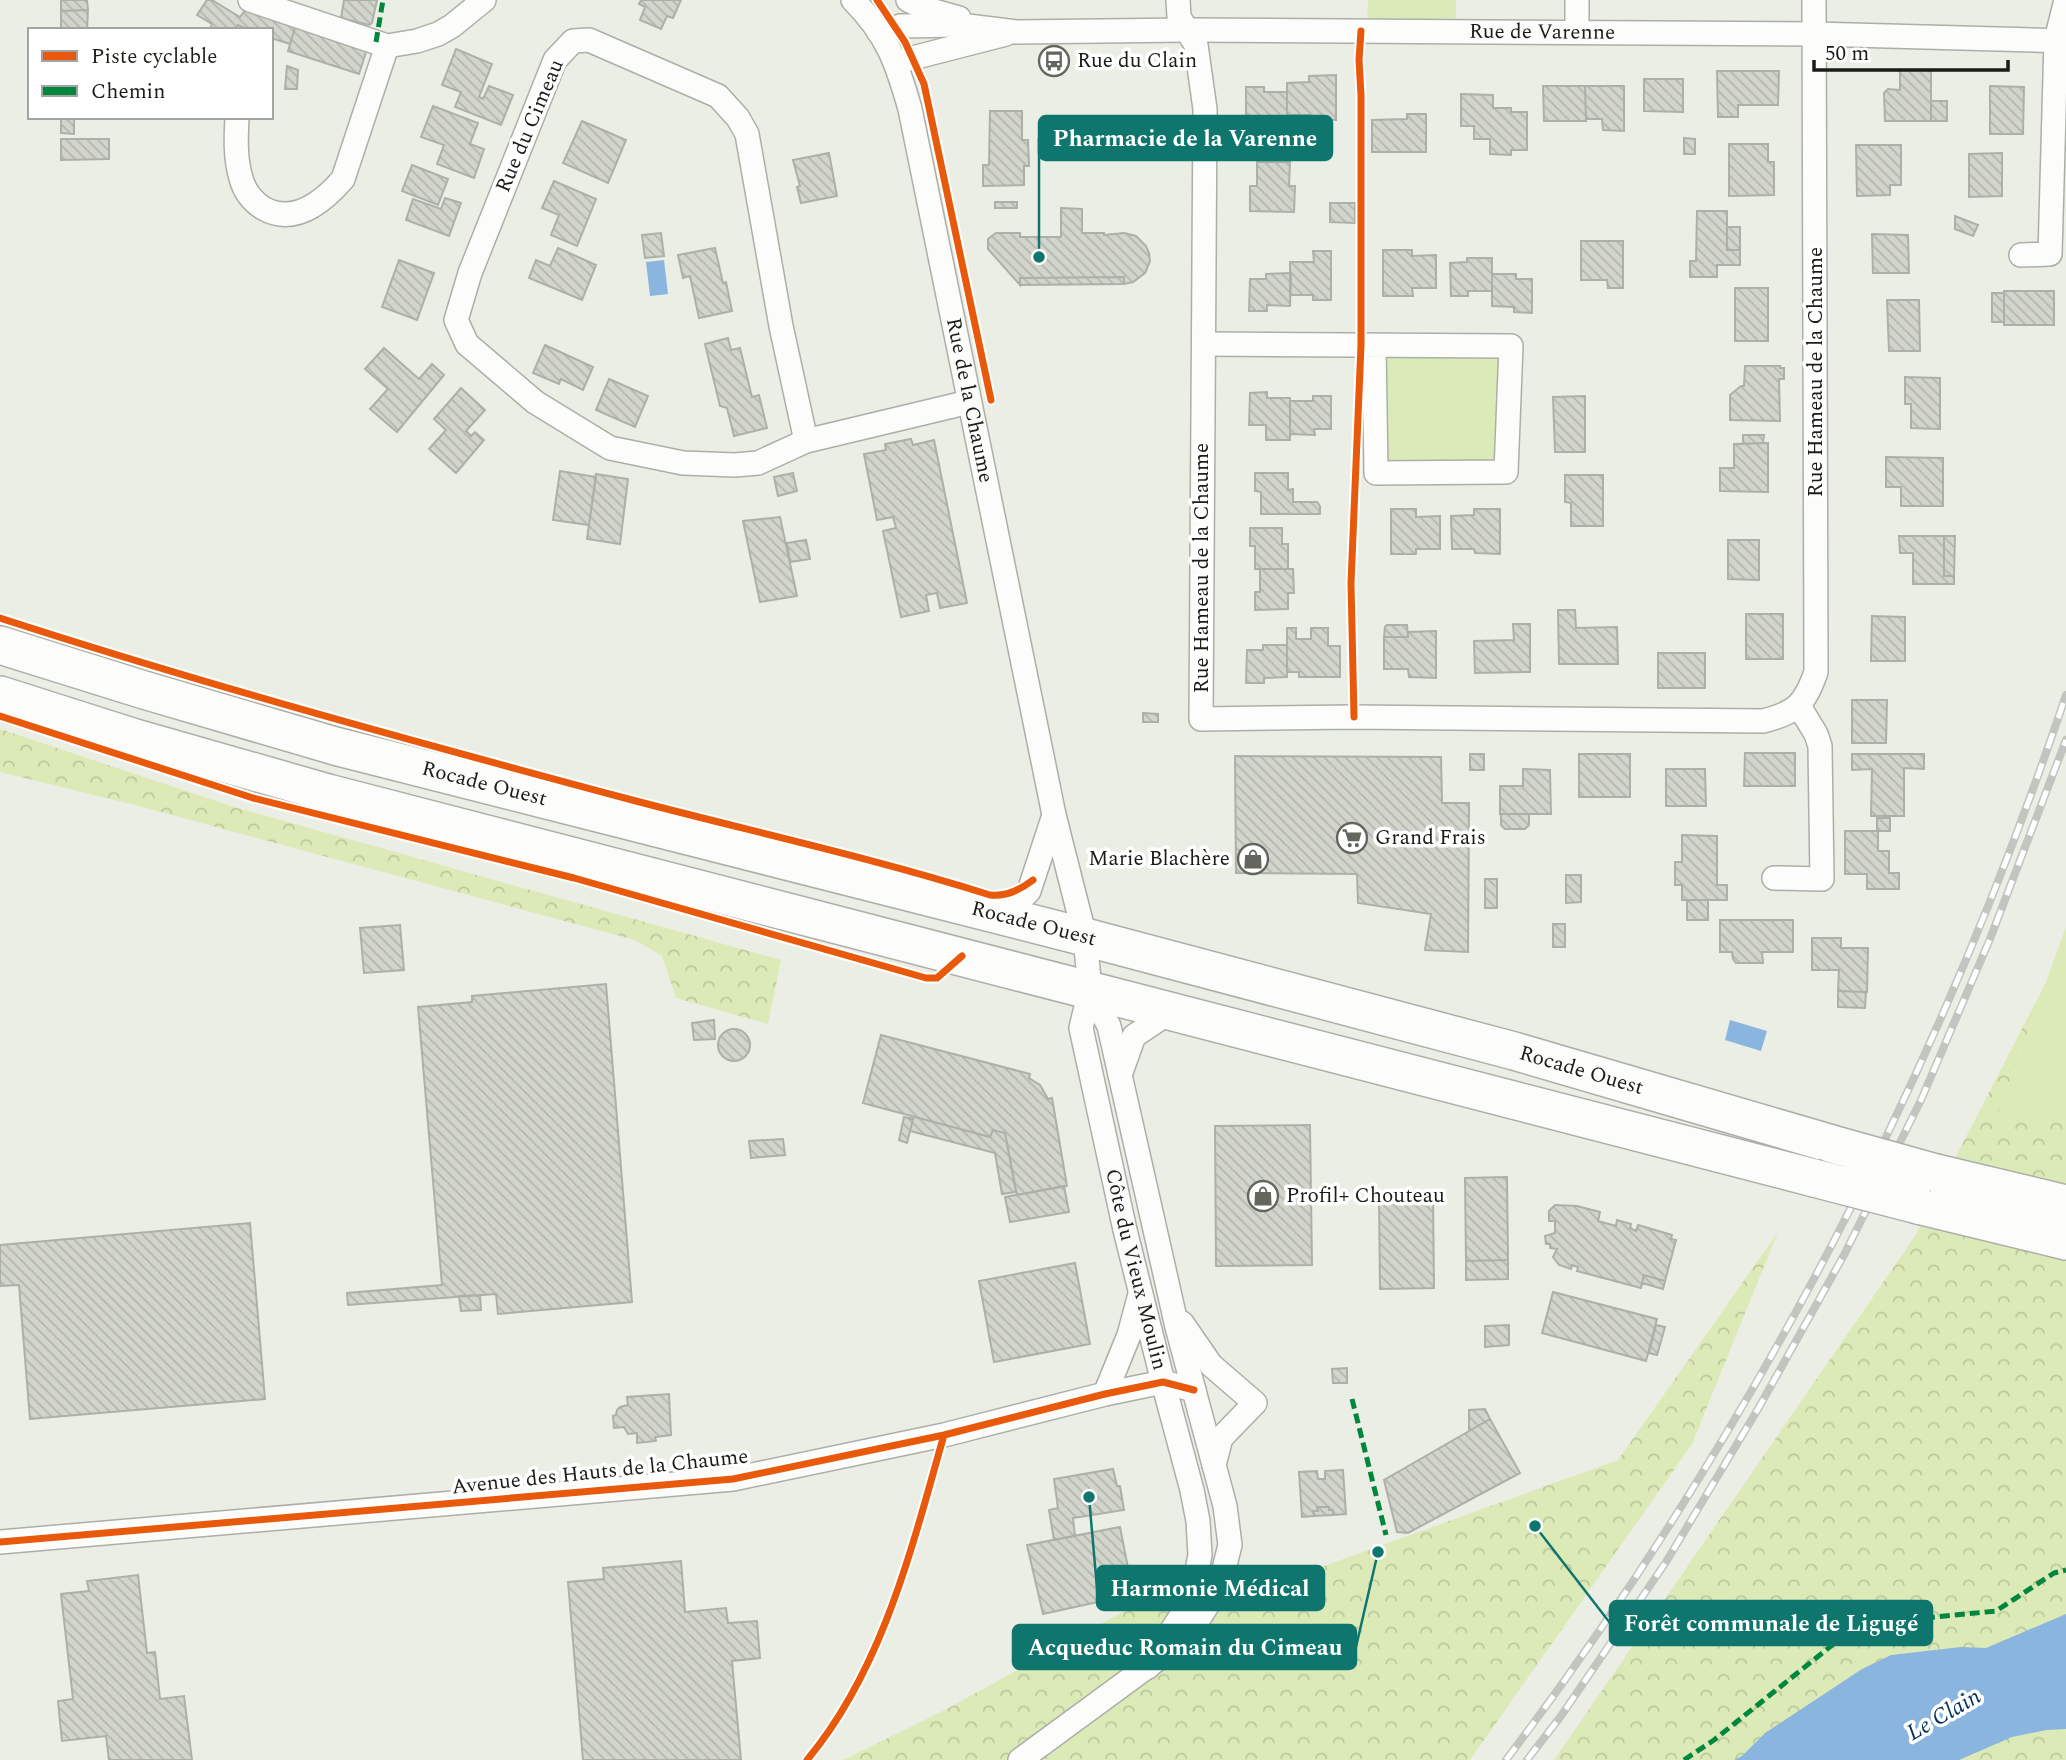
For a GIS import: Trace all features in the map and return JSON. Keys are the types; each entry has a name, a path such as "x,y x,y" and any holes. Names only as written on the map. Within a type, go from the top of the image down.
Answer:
{"main road":[{"name":"Rocade Ouest","path":"0,645 335,746 1085,937 1514,1051 1936,1173 2066,1204"},
{"name":"Rocade Ouest","path":"0,695 132,737 328,793 2066,1241"}],"street":[{"path":"250,0 387,46 438,34 484,0"},
{"name":"Rue de la Chaume","path":"853,0 879,32 897,62 910,108 1054,815 1085,937 1090,990"},
{"name":"Rue de Varenne","path":"908,0 927,9 1016,32"},
{"path":"1178,0 1179,17 1187,30"},
{"path":"1577,0 1577,32"},
{"name":"Rue Hameau de la Chaume","path":"1187,30 1196,46 1205,109 1201,719 1367,717 1763,721 1782,716 1799,706 1810,690 1816,672 1815,0"},
{"path":"2021,255 2050,254 2061,40 2066,1"},
{"name":"Rue de Varenne","path":"879,32 900,26 960,25 1016,32 1577,32 2061,40"},
{"name":"Rue de Varenne","path":"897,62 1016,32"},
{"name":"Rue du Cimeau","path":"806,441 781,326 747,134 738,118 718,96 589,40 573,41 555,60 470,272 456,320 467,344 535,402 610,448 683,463 758,463 806,441 969,402"},
{"path":"237,119 238,164 246,192 257,204 279,215 309,209 332,192 343,179 387,46"},
{"path":"1204,344 1374,345 1511,346 1506,472 1377,473 1374,345"},
{"path":"1774,878 1822,879 1821,746 1799,706"},
{"name":"Rue de la Chaume","path":"1004,916 1029,891 1054,815"},
{"name":"Côte du Vieux Moulin","path":"1020,1760 1174,1647 1196,1623 1210,1601 1222,1577 1230,1545 1225,1506 1173,1308 1109,1026 1090,990"},
{"name":"Côte du Vieux Moulin","path":"1090,990 1081,1028 1140,1292 1198,1521 1200,1555 1194,1585 1181,1616 1148,1667"},
{"path":"1120,1075 1134,1036 1173,1010"},
{"path":"1105,1394 1129,1335 1140,1292"},
{"path":"1173,1308 1210,1365 1255,1403 1221,1438 1214,1465"},
{"name":"Avenue des Hauts de la Chaume","path":"0,1542 733,1479 944,1436 1105,1394 1163,1382 1194,1390"}],"green space":[{"path":"1368,0 1456,0 1456,18 1367,23"},
{"path":"1498,354 1498,464 1386,464 1385,355"},
{"path":"0,729 234,807 781,960 768,1024 676,998 662,956 635,940 135,805 0,772"},
{"path":"2066,927 2066,1123 1998,1114"},
{"path":"2046,982 1998,1113 2066,1123 2066,1760 1554,1760 1915,1236"},
{"path":"1778,1232 1692,1444 1470,1760 843,1760 943,1711 1159,1592 1241,1596 1618,1460"}],"water":[{"path":"664,260 668,294 650,296 646,262"},
{"path":"1730,1020 1767,1031 1761,1051 1725,1040"},
{"name":"Le Clain","path":"2066,1614 2066,1729 2012,1737 1959,1760 1734,1760 1742,1756 1765,1733 1862,1669 1891,1655 1961,1647 1986,1648"}],"building":[{"path":"61,0 87,0 88,10 61,11"},
{"path":"207,0 212,0 240,17 247,8 296,25 290,44 273,39 273,28 245,28 238,25 236,28 210,28 212,24 197,15"},
{"path":"344,0 377,0 372,23 369,25 341,18"},
{"path":"641,0 681,0 673,18 667,16 661,29 640,20 645,7 639,4"},
{"path":"88,10 87,28 61,28 61,11"},
{"path":"296,25 367,49 359,74 288,51"},
{"path":"456,49 492,64 479,97 483,99 489,86 513,95 501,125 455,107 461,92 442,85"},
{"path":"287,66 298,70 297,89 285,89"},
{"path":"1900,70 1931,70 1931,121 1885,121 1884,93 1888,89 1900,90"},
{"path":"1717,71 1779,71 1778,105 1738,105 1738,117 1718,117"},
{"path":"1336,75 1336,120 1310,119 1310,115 1287,115 1287,83 1309,82 1309,76"},
{"path":"1644,79 1683,79 1683,112 1644,111"},
{"path":"1543,86 1585,86 1586,121 1544,121"},
{"path":"1585,86 1624,86 1624,131 1603,130 1602,119 1586,119"},
{"path":"1990,86 2024,87 2023,134 1990,134"},
{"path":"1246,87 1264,87 1264,92 1287,92 1287,125 1262,125 1262,119 1246,120"},
{"path":"1461,94 1493,95 1493,108 1511,108 1511,112 1527,112 1527,150 1511,150 1511,155 1490,154 1490,139 1474,139 1474,126 1461,126"},
{"path":"1931,101 1947,101 1947,121 1931,121"},
{"path":"433,106 478,123 470,144 484,149 474,178 437,164 444,145 421,137"},
{"path":"990,111 1022,111 1022,140 1028,140 1029,166 1024,166 1024,185 983,186 983,165 989,165"},
{"path":"1407,114 1426,114 1426,152 1372,152 1372,120 1407,119"},
{"path":"61,119 74,119 74,134 61,133"},
{"path":"582,121 626,140 608,183 563,163"},
{"path":"1684,138 1695,139 1695,154 1684,154"},
{"path":"61,139 109,139 109,159 61,160"},
{"path":"1729,144 1768,144 1768,162 1774,162 1774,195 1729,196"},
{"path":"1856,145 1901,145 1901,185 1890,185 1890,195 1857,196"},
{"path":"829,153 837,196 801,203 797,187 800,186 793,160"},
{"path":"2002,153 2002,196 1969,197 1969,154"},
{"path":"1257,162 1290,162 1289,186 1295,186 1294,212 1250,211 1250,186 1257,186"},
{"path":"412,165 448,179 438,205 402,191"},
{"path":"554,181 596,199 577,246 551,235 559,215 542,208"},
{"path":"445,198 461,203 449,236 406,220 413,199 441,209"},
{"path":"995,202 1017,202 1017,208 995,208"},
{"path":"1330,203 1355,203 1355,223 1330,222"},
{"path":"1061,208 1082,209 1082,233 1124,233 1136,236 1149,253 1150,261 1145,273 1133,282 1124,284 1124,277 1020,278 1020,285 988,249 988,239 996,233 1020,233 1020,237 1061,237"},
{"path":"1697,211 1727,211 1727,250 1740,250 1740,265 1717,265 1717,277 1690,277 1690,261 1696,261"},
{"path":"1955,216 1978,225 1973,236 1955,229"},
{"path":"1727,227 1740,227 1740,250 1727,250"},
{"path":"661,233 664,256 645,258 642,235"},
{"path":"1872,234 1908,235 1909,273 1873,273"},
{"path":"1581,241 1623,241 1623,288 1608,288 1607,280 1581,280"},
{"path":"558,248 596,265 582,300 529,278 536,260 550,266"},
{"path":"715,248 732,311 699,318 690,276 683,278 678,255"},
{"path":"1383,250 1412,250 1412,256 1436,255 1436,288 1412,288 1413,296 1383,296"},
{"path":"1313,251 1331,251 1331,300 1313,300 1313,295 1290,295 1290,262 1314,262"},
{"path":"1467,258 1492,258 1492,291 1468,291 1468,296 1451,296 1450,263 1467,262"},
{"path":"399,260 434,273 417,320 382,307"},
{"path":"1291,273 1290,306 1267,305 1267,311 1249,311 1250,279 1266,279 1266,274"},
{"path":"1492,274 1516,274 1516,279 1532,279 1532,313 1514,312 1514,307 1492,306"},
{"path":"1124,277 1124,284 1020,285 1020,278"},
{"path":"1735,288 1768,288 1768,341 1735,341"},
{"path":"2004,291 2054,291 2054,325 2004,325"},
{"path":"1992,293 2004,293 2004,322 1992,322"},
{"path":"1887,300 1919,300 1920,351 1889,351"},
{"path":"728,338 731,350 740,348 752,397 759,395 767,428 734,436 727,408 720,406 705,344"},
{"path":"545,345 593,367 583,390 561,379 559,384 533,373"},
{"path":"384,348 419,379 432,364 444,375 397,432 370,409 388,389 365,369"},
{"path":"1745,366 1784,368 1784,379 1779,379 1780,421 1730,420 1730,395 1744,386"},
{"path":"1905,377 1940,378 1940,429 1911,428 1911,404 1905,404"},
{"path":"609,379 648,396 635,427 596,410"},
{"path":"461,388 485,410 466,431 471,436 475,432 484,440 456,473 429,449 446,430 434,419"},
{"path":"1267,392 1267,398 1290,398 1290,440 1266,440 1266,425 1249,425 1250,393"},
{"path":"1313,396 1331,396 1331,429 1314,429 1315,435 1290,434 1290,401 1313,401"},
{"path":"1585,396 1585,452 1555,452 1553,397"},
{"path":"1743,435 1764,435 1763,443 1743,444"},
{"path":"911,439 913,445 934,440 967,603 940,608 937,593 926,595 929,611 901,617 883,531 896,528 893,517 877,520 864,454 886,450 885,444"},
{"path":"1768,443 1768,492 1720,491 1720,468 1734,468 1734,444"},
{"path":"1886,457 1943,458 1943,506 1901,506 1901,487 1886,487"},
{"path":"560,471 596,477 589,525 553,520"},
{"path":"793,473 797,491 778,496 774,477"},
{"path":"1255,473 1288,473 1288,490 1293,489 1293,502 1317,502 1320,514 1261,514 1261,492 1255,491"},
{"path":"596,474 628,479 620,544 587,539"},
{"path":"1565,475 1603,475 1603,526 1571,526 1571,503 1565,502"},
{"path":"1391,509 1416,509 1416,517 1440,516 1440,549 1416,549 1416,554 1391,554"},
{"path":"1474,509 1500,509 1500,554 1475,553 1474,549 1452,549 1451,516 1474,515"},
{"path":"780,517 797,596 760,602 743,521"},
{"path":"1250,528 1282,528 1282,544 1288,544 1288,569 1255,569 1255,546 1250,546"},
{"path":"1899,536 1944,536 1944,576 1954,576 1954,584 1913,584 1913,553 1900,553"},
{"path":"1944,536 1955,536 1954,576 1944,576"},
{"path":"806,540 810,559 790,562 787,543"},
{"path":"1728,540 1759,540 1759,580 1728,579"},
{"path":"1260,569 1293,569 1294,593 1288,593 1288,609 1255,610 1255,592 1260,592"},
{"path":"1558,610 1575,610 1576,628 1617,627 1618,664 1559,664"},
{"path":"1746,614 1783,614 1783,659 1746,659"},
{"path":"1872,616 1905,617 1905,661 1871,661"},
{"path":"1513,624 1530,624 1530,672 1475,673 1474,641 1514,640"},
{"path":"1387,625 1407,625 1408,637 1384,637"},
{"path":"1287,628 1296,628 1296,639 1311,639 1311,628 1328,628 1328,646 1340,646 1340,677 1299,677 1299,672 1287,672"},
{"path":"1436,631 1436,678 1409,677 1408,669 1384,669 1384,637 1408,637 1408,632"},
{"path":"1263,645 1287,645 1287,677 1264,678 1264,683 1246,683 1247,650 1263,650"},
{"path":"1658,653 1705,653 1705,688 1658,688"},
{"path":"1852,700 1887,700 1886,743 1852,743"},
{"path":"1143,713 1158,714 1158,722 1143,722"},
{"path":"1745,753 1795,753 1795,786 1744,786"},
{"path":"1470,754 1484,754 1484,770 1470,770"},
{"path":"1579,754 1630,754 1630,797 1579,797"},
{"path":"1852,754 1924,754 1924,769 1904,768 1904,816 1871,816 1872,769 1852,770"},
{"name":"Grand Frais","path":"1235,756 1441,757 1442,803 1469,803 1468,952 1425,950 1431,914 1358,903 1357,874 1236,873"},
{"path":"1523,769 1550,770 1551,814 1500,814 1500,786 1523,786"},
{"path":"1666,769 1705,769 1706,806 1666,806"},
{"path":"1501,814 1529,814 1529,825 1525,829 1505,829 1501,825"},
{"path":"1877,818 1890,818 1890,831 1877,831"},
{"path":"1845,831 1878,831 1878,851 1889,851 1889,873 1899,873 1899,889 1867,889 1867,874 1845,874"},
{"path":"1682,835 1717,836 1717,885 1727,885 1727,900 1682,900 1682,885 1675,885 1675,862 1682,862"},
{"path":"1566,875 1581,875 1581,902 1566,903"},
{"path":"1485,879 1497,879 1497,908 1485,908"},
{"path":"1687,900 1708,900 1708,920 1687,920"},
{"path":"1720,920 1793,920 1793,952 1762,952 1763,963 1736,963 1732,952 1720,952"},
{"path":"1553,924 1565,924 1565,947 1553,947"},
{"path":"400,925 404,970 364,973 360,928"},
{"path":"1812,938 1841,938 1841,948 1868,948 1867,992 1838,991 1839,970 1812,970"},
{"path":"606,984 632,1302 498,1314 496,1294 348,1305 347,1293 442,1285 418,1007 472,1002 472,996"},
{"path":"1838,991 1866,992 1865,1008 1838,1007"},
{"path":"714,1020 715,1039 694,1040 692,1023"},
{"path":"734,1029 745,1034 750,1045 745,1056 734,1061 723,1056 718,1045 723,1034"},
{"path":"881,1035 1030,1074 1029,1078 1040,1085 1048,1099 1052,1098 1067,1186 1017,1195 1005,1133 993,1130 990,1137 863,1103"},
{"path":"911,1116 990,1137 993,1130 1005,1133 1016,1192 1002,1194 995,1153 910,1131 913,1119 910,1119"},
{"path":"904,1117 913,1119 907,1143 899,1140"},
{"name":"Profil+ Chouteau","path":"1310,1125 1312,1265 1216,1266 1215,1126"},
{"path":"783,1139 785,1155 751,1158 749,1141"},
{"path":"1507,1177 1508,1260 1466,1261 1465,1178"},
{"path":"1064,1186 1069,1212 1010,1222 1005,1197"},
{"path":"1433,1196 1434,1288 1380,1289 1379,1197"},
{"path":"1555,1205 1577,1206 1600,1212 1598,1221 1616,1226 1617,1220 1631,1224 1630,1228 1636,1231 1638,1225 1672,1235 1671,1239 1676,1240 1665,1281 1644,1275 1641,1288 1577,1271 1578,1267 1572,1265 1571,1269 1559,1265 1553,1257 1557,1249 1546,1244 1545,1236 1555,1233 1555,1221 1549,1221 1549,1211"},
{"path":"250,1223 265,1399 30,1419 19,1285 0,1286 0,1245"},
{"path":"1508,1260 1508,1279 1466,1280 1466,1261"},
{"path":"1075,1263 1090,1344 994,1362 979,1281"},
{"path":"1644,1275 1665,1281 1663,1289 1642,1283"},
{"path":"1553,1292 1657,1319 1646,1361 1542,1333"},
{"path":"480,1295 481,1310 461,1311 459,1296"},
{"path":"1509,1325 1509,1345 1485,1347 1485,1326"},
{"path":"1656,1325 1665,1327 1657,1355 1649,1353"},
{"path":"1347,1368 1347,1383 1333,1383 1332,1369"},
{"path":"669,1394 671,1435 655,1437 656,1441 637,1443 637,1433 628,1434 624,1427 614,1428 613,1416 620,1407 628,1405 627,1397"},
{"path":"1485,1409 1490,1419 1469,1431 1469,1410"},
{"path":"1490,1419 1520,1473 1408,1533 1397,1532 1384,1480"},
{"path":"1113,1469 1117,1486 1120,1486 1124,1510 1073,1518 1075,1536 1054,1540 1049,1510 1058,1508 1054,1479"},
{"path":"1343,1470 1346,1514 1333,1515 1333,1510 1329,1510 1329,1507 1317,1507 1318,1511 1313,1511 1314,1516 1302,1517 1299,1472 1317,1471 1318,1479 1325,1479 1325,1471"},
{"path":"1317,1507 1329,1507 1329,1510 1333,1510 1333,1515 1314,1516 1313,1511 1318,1511"},
{"path":"1120,1527 1130,1578 1123,1580 1125,1596 1043,1614 1027,1545"},
{"path":"681,1561 685,1612 726,1608 728,1623 757,1621 760,1658 732,1661 741,1760 583,1760 568,1582 604,1579 603,1568"},
{"path":"138,1575 147,1653 155,1652 160,1699 184,1696 192,1760 109,1760 106,1736 62,1741 58,1701 73,1699 61,1594 89,1591 87,1581"}],"railway":[{"path":"1506,1760 1595,1638 1678,1512 1756,1382 1829,1250 1897,1115 1959,977 2015,837 2066,695"},
{"path":"1527,1760 1561,1716 1666,1562 1758,1409 1844,1255 1921,1100 1990,939 2066,740"}],"marked path":[{"path":"376,42 383,0"},
{"path":"1352,1399 1386,1535"},
{"path":"1684,1760 1714,1740 1836,1642 1905,1620 1996,1611 2054,1573 2066,1570"}],"cycle path":[{"path":"877,0 905,42 924,84 991,400"},
{"path":"1354,717 1351,583 1361,345 1361,31"},
{"path":"0,618 237,691 397,736 636,801 858,857 990,895 1013,892 1033,880"},
{"path":"0,716 253,798 574,878 926,978 937,978 962,956"},
{"path":"0,1542 733,1479 944,1435 1163,1382 1194,1390"},
{"path":"807,1760 856,1687 875,1647 907,1563 944,1435"}],"place":[{"name":"Rue du Clain","path":"1054,61"},
{"name":"Pharmacie de la Varenne","path":"1039,257"},
{"name":"Grand Frais","path":"1352,838"},
{"name":"Marie Blachère","path":"1253,859"},
{"name":"Profil+ Chouteau","path":"1263,1196"},
{"name":"Harmonie Médical","path":"1089,1497"},
{"name":"Forêt communale de Ligugé","path":"1535,1526"},
{"name":"Acqueduc Romain du Cimeau","path":"1378,1552"}]}
